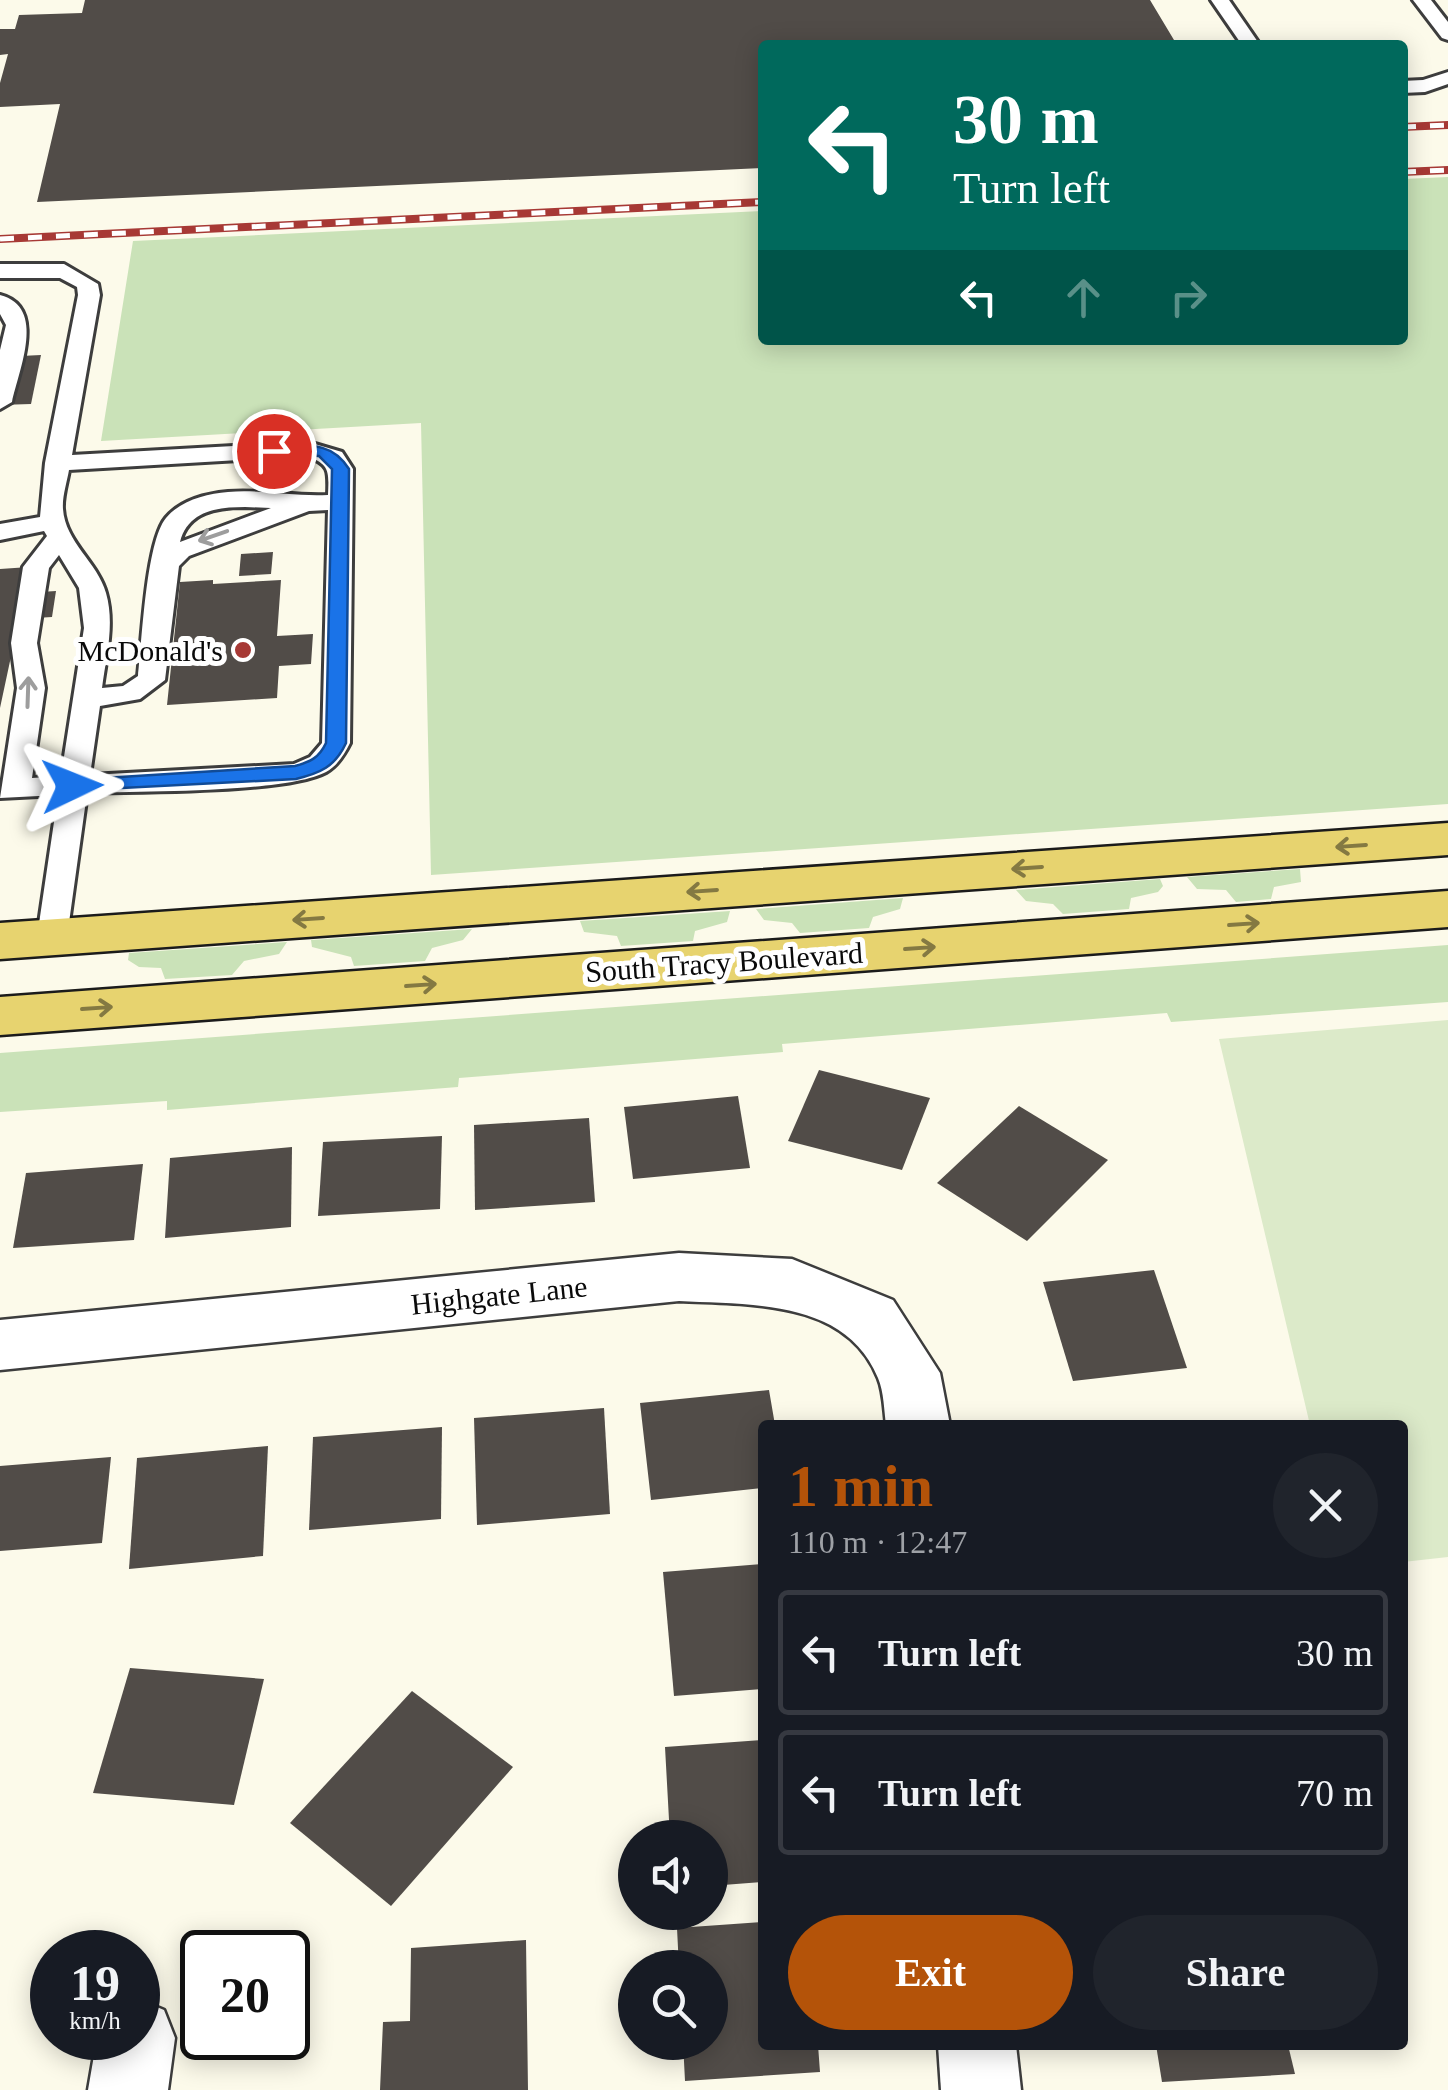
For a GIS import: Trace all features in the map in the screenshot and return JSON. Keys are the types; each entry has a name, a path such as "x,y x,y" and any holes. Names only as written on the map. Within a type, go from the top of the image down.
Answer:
{"main road":[{"path":"0,940 1448,839"},
{"name":"South Tracy Boulevard","path":"0,1016 1448,909"}],"street":[{"name":"Highgate Lane","path":"0,1345 679,1276 792,1282 871,1317 909,1372 917,1420"},
{"path":"977,2050 980,2090"},
{"path":"128,2090 132,2060"}],"lane":[{"path":"1220,0 1248,40"},
{"path":"1422,0 1448,34"},
{"path":"1408,87 1448,78"},
{"path":"0,272 64,271 87,284 89,295 50,508 56,529 94,585 98,604 52,937"},
{"path":"0,302 16,316 17,325 0,402"},
{"path":"56,529 33,586 24,643 30,688 8,789 296,773 318,766 330,756 336,743 341,469 333,457 308,449 57,463"},
{"path":"86,699 130,694 150,680 167,564 196,542 305,504 340,501"},
{"path":"0,532 56,529"}],"green space":[{"path":"1448,177 1448,804 431,875 421,423 101,441 133,241 758,211 758,345 1408,345 1408,179"},
{"path":"1300,869 1301,882 1274,887 1271,899 1236,902 1226,890 1197,889 1187,877"},
{"path":"1160,879 1163,886 1158,892 1131,898 1129,909 1063,914 1053,904 1026,901 1016,890"},
{"path":"903,898 900,909 873,917 869,928 800,933 792,923 764,920 756,909"},
{"path":"730,911 727,922 695,931 693,941 621,946 617,936 584,932 580,921"},
{"path":"472,929 463,940 432,948 425,961 354,966 351,957 312,947 311,940"},
{"path":"287,942 279,954 244,961 232,975 165,979 161,968 139,967 128,960 129,953"},
{"path":"1448,945 1448,1002 1171,1022 1167,1013 782,1044 783,1052 459,1078 458,1087 167,1110 167,1101 0,1112 0,1053"},
{"path":"1448,1020 1448,1557 1408,1561 1408,1420 1309,1420 1219,1039"}],"building":[{"path":"85,0 1150,0 1174,40 758,40 758,168 37,202 60,104 0,107 0,83 8,54 0,55 0,29 15,29 19,15 82,13"},
{"path":"41,355 31,404 0,405 0,357"},
{"path":"273,552 271,574 239,576 241,554"},
{"path":"29,567 24,593 56,591 52,617 19,619 0,708 0,569"},
{"name":"McDonald's","path":"213,580 213,584 281,580 277,636 313,634 311,664 279,666 277,698 167,705 180,582"},
{"path":"819,1070 930,1098 902,1170 788,1141"},
{"path":"738,1096 750,1168 633,1179 624,1107"},
{"path":"1019,1106 1108,1160 1027,1241 937,1183"},
{"path":"589,1118 595,1202 475,1210 474,1125"},
{"path":"442,1136 440,1209 318,1216 323,1142"},
{"path":"292,1147 291,1227 165,1238 170,1158"},
{"path":"143,1164 134,1240 13,1248 26,1173"},
{"path":"1154,1270 1187,1368 1073,1381 1043,1282"},
{"path":"769,1390 774,1420 758,1420 758,1488 651,1500 640,1403"},
{"path":"604,1408 610,1514 477,1525 474,1418"},
{"path":"442,1427 441,1519 309,1530 313,1437"},
{"path":"268,1446 263,1556 129,1569 137,1458"},
{"path":"111,1457 102,1543 0,1551 0,1466"},
{"path":"758,1564 758,1689 674,1696 663,1572"},
{"path":"130,1668 264,1679 234,1805 93,1793"},
{"path":"412,1691 513,1767 391,1906 290,1823"},
{"path":"758,1740 758,1882 728,1885 728,1820 669,1820 665,1747"},
{"path":"758,1922 758,2050 818,2050 820,2072 685,2081 684,2060 728,2060 728,1950 678,1950 677,1930 728,1930 728,1924"},
{"path":"526,1940 528,2090 380,2090 383,2022 410,2021 411,1948"},
{"path":"1157,2050 1289,2050 1295,2074 1162,2082"}],"railway":[{"path":"1408,127 1448,125"},
{"path":"1408,172 1448,170"},
{"path":"0,239 758,202"}],"place":[{"name":"McDonald's","path":"243,650"}],"route":[{"path":"72,786 296,773 318,766 330,756 336,743 341,469 333,457 322,451 274,451"}]}
